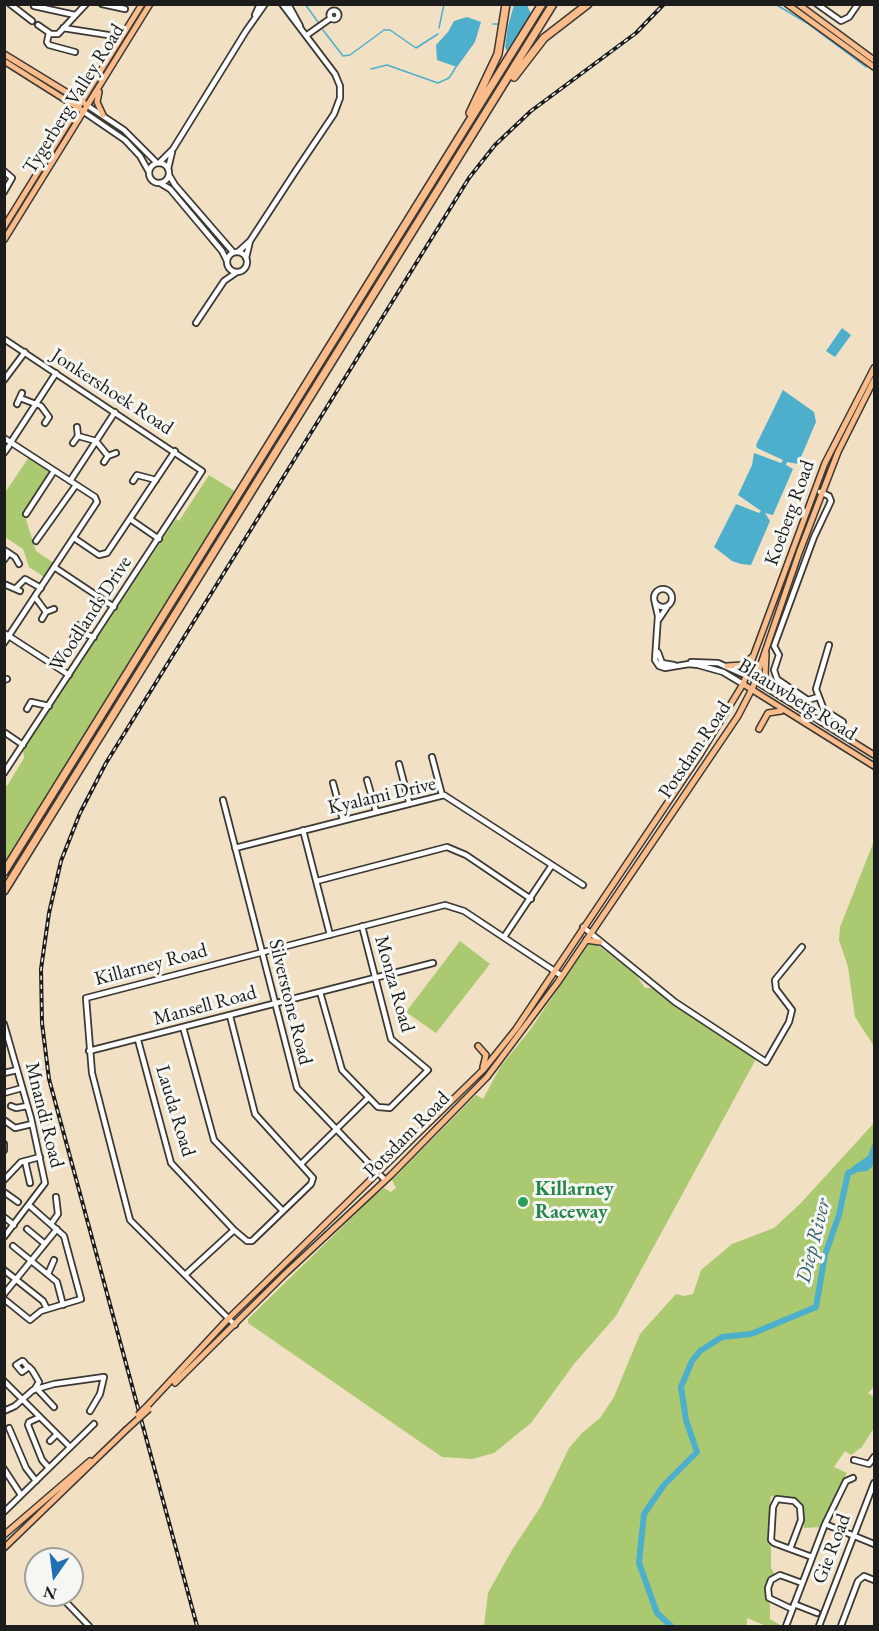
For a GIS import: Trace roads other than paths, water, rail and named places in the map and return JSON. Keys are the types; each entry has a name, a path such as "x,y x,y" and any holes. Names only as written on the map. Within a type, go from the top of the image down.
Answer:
{"highway":[{"path":"447,158 495,63 502,38 506,4"},
{"path":"4,873 542,4"},
{"path":"4,891 553,4"},
{"path":"432,200 536,46 561,23 588,4"}],"main road":[{"name":"Tygerberg Valley Road","path":"4,240 142,4"},
{"name":"Tygerberg Valley Road","path":"85,104 110,69 150,4"},
{"path":"787,4 873,61"},
{"path":"798,4 873,61 874,74"},
{"path":"4,54 85,104"},
{"path":"4,61 82,110"},
{"path":"103,115 96,102 110,69"},
{"name":"Tygerberg Valley Road","path":"4,227 82,110"},
{"name":"Koeberg Road","path":"747,676 814,490 839,433 874,368"},
{"name":"Koeberg Road","path":"755,681 845,436 874,380"},
{"path":"765,649 765,679 784,698"},
{"path":"727,666 743,665 754,656"},
{"name":"Blaauwberg Road","path":"747,676 874,755"},
{"name":"Potsdam Road","path":"149,1406 228,1319 475,1078 511,1036 702,751 747,676"},
{"name":"Potsdam Road","path":"4,1536 70,1480 235,1324 385,1180 500,1062 562,976 712,756 755,681"},
{"name":"Blaauwberg Road","path":"742,684 874,766"},
{"path":"759,729 768,712 786,712"},
{"path":"702,751 712,756"},
{"path":"586,940 600,942"},
{"path":"475,1078 487,1058 485,1052 478,1046"},
{"name":"Potsdam Road","path":"4,1548 127,1427"}],"street":[{"path":"10,4 32,21"},
{"path":"38,25 49,33 57,34 86,4"},
{"path":"102,4 125,9"},
{"path":"254,18 260,4"},
{"path":"149,172 173,149 265,4"},
{"path":"224,281 227,263 250,241 339,103 340,90 337,78 282,4"},
{"path":"288,4 300,26"},
{"path":"817,4 841,21 849,17 858,4"},
{"path":"34,6 75,15"},
{"path":"307,35 331,18"},
{"path":"63,28 108,35"},
{"path":"49,33 47,42 49,45 75,51"},
{"path":"85,104 134,138 158,163 168,168"},
{"path":"82,110 125,140 140,156 153,181 160,183 177,198 222,251 227,263 237,272"},
{"path":"173,149 168,168 169,175 180,192 236,252 246,258"},
{"path":"4,171 12,178 4,192"},
{"path":"160,183 169,175"},
{"path":"196,323 224,281 244,268 250,241"},
{"name":"Jonkershoek Road","path":"4,339 202,471"},
{"path":"4,380 25,352"},
{"path":"4,453 56,373"},
{"path":"17,404 21,395 36,403 49,417"},
{"path":"70,481 116,412"},
{"path":"45,423 49,417 56,414"},
{"path":"74,443 78,436 77,428"},
{"path":"78,436 96,441 108,456"},
{"path":"4,438 95,497 96,504 35,597 7,634 4,643"},
{"path":"74,538 99,555 105,555 175,451"},
{"path":"104,462 108,456 116,453"},
{"path":"133,481 137,475 137,468"},
{"path":"26,514 54,471"},
{"name":"Woodlands Drive","path":"4,773 202,471"},
{"path":"137,475 156,480"},
{"path":"36,541 76,485"},
{"path":"814,490 830,496 831,501 814,537 791,604 781,624 774,646 779,656 774,670 777,679 805,699 818,697"},
{"path":"130,519 159,539"},
{"path":"4,560 7,552 15,557 19,564"},
{"path":"54,567 114,607"},
{"path":"4,584 18,589 25,579 41,588"},
{"path":"665,589 672,598 659,619 658,654 662,665 655,660 657,613 655,593 665,589"},
{"path":"35,597 46,612"},
{"path":"655,603 660,608 667,607"},
{"path":"42,619 46,612 54,609"},
{"path":"73,638 77,632 77,625"},
{"path":"77,632 94,637"},
{"path":"7,634 69,675"},
{"path":"829,645 816,685 818,697 825,711 843,722 839,733"},
{"name":"Blaauwberg Road","path":"662,665 698,661 727,666 747,676"},
{"name":"Blaauwberg Road","path":"662,665 692,664 723,672 742,684"},
{"path":"27,709 31,702 30,694"},
{"path":"31,702 49,706"},
{"path":"4,732 23,745"},
{"path":"432,757 442,795"},
{"path":"399,764 409,802"},
{"path":"368,780 376,811"},
{"path":"333,783 343,820"},
{"name":"Kyalami Drive","path":"235,848 442,795 450,797 583,885"},
{"name":"Silverstone Road","path":"223,800 297,1088 335,1131 385,1180"},
{"path":"303,830 330,935"},
{"path":"316,881 447,847 466,855 531,898"},
{"path":"504,937 552,865"},
{"name":"Killarney Road","path":"235,1324 130,1220 94,1085 89,1052 86,998 445,905 464,910 562,976"},
{"name":"Monza Road","path":"362,927 391,1039 428,1070 388,1109 381,1108 368,1098"},
{"path":"583,927 675,1002 766,1062 789,1022 792,1010 776,989 774,981 802,947"},
{"name":"Mansell Road","path":"89,1052 433,963"},
{"path":"302,1163 368,1098 340,1066 320,992"},
{"path":"185,1275 234,1230 247,1241 252,1241 313,1182 313,1176 302,1163 255,1114 230,1016"},
{"name":"Mnandi Road","path":"4,1024 32,1124 44,1186 4,1238"},
{"path":"183,1028 214,1140 283,1211"},
{"name":"Lauda Road","path":"138,1040 171,1163 234,1230"},
{"path":"4,1054 12,1052"},
{"path":"4,1073 17,1070"},
{"path":"4,1093 22,1088"},
{"path":"11,1106 16,1108 27,1106"},
{"path":"4,1120 15,1128 32,1124"},
{"path":"4,1144 4,1150"},
{"path":"4,1180 25,1161 40,1157"},
{"path":"25,1161 30,1183"},
{"path":"4,1168 10,1173"},
{"path":"4,1192 18,1202"},
{"path":"51,1224 58,1214 56,1197"},
{"path":"4,1299 18,1307 30,1320 48,1309 83,1301 64,1238 30,1206"},
{"path":"4,1217 14,1225"},
{"path":"27,1229 45,1244"},
{"path":"4,1294 57,1229"},
{"path":"13,1246 58,1284 63,1305"},
{"path":"48,1274 54,1260"},
{"path":"4,1270 43,1301 48,1309"},
{"path":"4,1411 34,1390 39,1381 29,1367"},
{"path":"34,1390 54,1384 104,1377 100,1394 90,1411"},
{"path":"4,1381 70,1447"},
{"path":"34,1390 54,1407"},
{"path":"40,1417 27,1425 42,1460 49,1468"},
{"path":"4,1512 94,1424"},
{"path":"8,1430 26,1468 36,1481"},
{"path":"50,1441 57,1434"},
{"path":"854,1460 869,1464 874,1457"},
{"path":"4,1469 7,1482 21,1495"},
{"path":"786,1626 825,1524 846,1482 853,1478"},
{"name":"Gie Road","path":"819,1626 874,1483"},
{"path":"790,1549 801,1520 800,1507 794,1501 777,1499 772,1507 770,1538 773,1542 790,1549 812,1557"},
{"path":"867,1501 874,1504"},
{"path":"825,1524 874,1544"},
{"path":"4,1536 10,1543"},
{"path":"802,1583 780,1575 771,1580 768,1588 769,1598 817,1613"},
{"path":"841,1626 858,1581 864,1576 874,1580"},
{"path":"71,1607 89,1626"}],"water":[{"path":"514,5 527,5 531,14 507,51 505,47 508,26"},
{"path":"467,17 481,22 475,42 457,67 437,60 436,45 454,21"},
{"path":"842,328 851,335 835,357 826,351"},
{"path":"783,390 814,412 816,422 798,464 787,462 786,465 793,469 773,515 765,513 770,521 751,565 741,564 732,561 714,547 736,504 759,513 761,511 738,495 752,465 754,453 781,463 783,460 757,448 756,445"},
{"path":"874,1140 874,1165 867,1171 848,1173 852,1167 868,1156"}],"waterway":[{"path":"305,4 318,22"},
{"path":"439,28 444,4"},
{"path":"775,4 807,23 866,67"},
{"path":"493,24 501,24"},
{"path":"323,30 343,56 350,55 384,30 390,30 416,48 438,34"},
{"path":"371,69 387,65 438,83 449,78 456,67"},
{"name":"Diep River","path":"671,1626 657,1613 639,1563 644,1514 664,1485 697,1452 686,1420 681,1387 692,1361 700,1351 722,1337 751,1334 816,1307 825,1255 839,1215 848,1173 853,1171"}],"railway":[{"path":"197,1626 49,1079 42,1023 41,969 49,913 61,861 80,813 106,763 469,178 495,145 531,111 636,33 664,4"}],"place":[{"name":"Killarney Raceway","path":"523,1202"}]}
